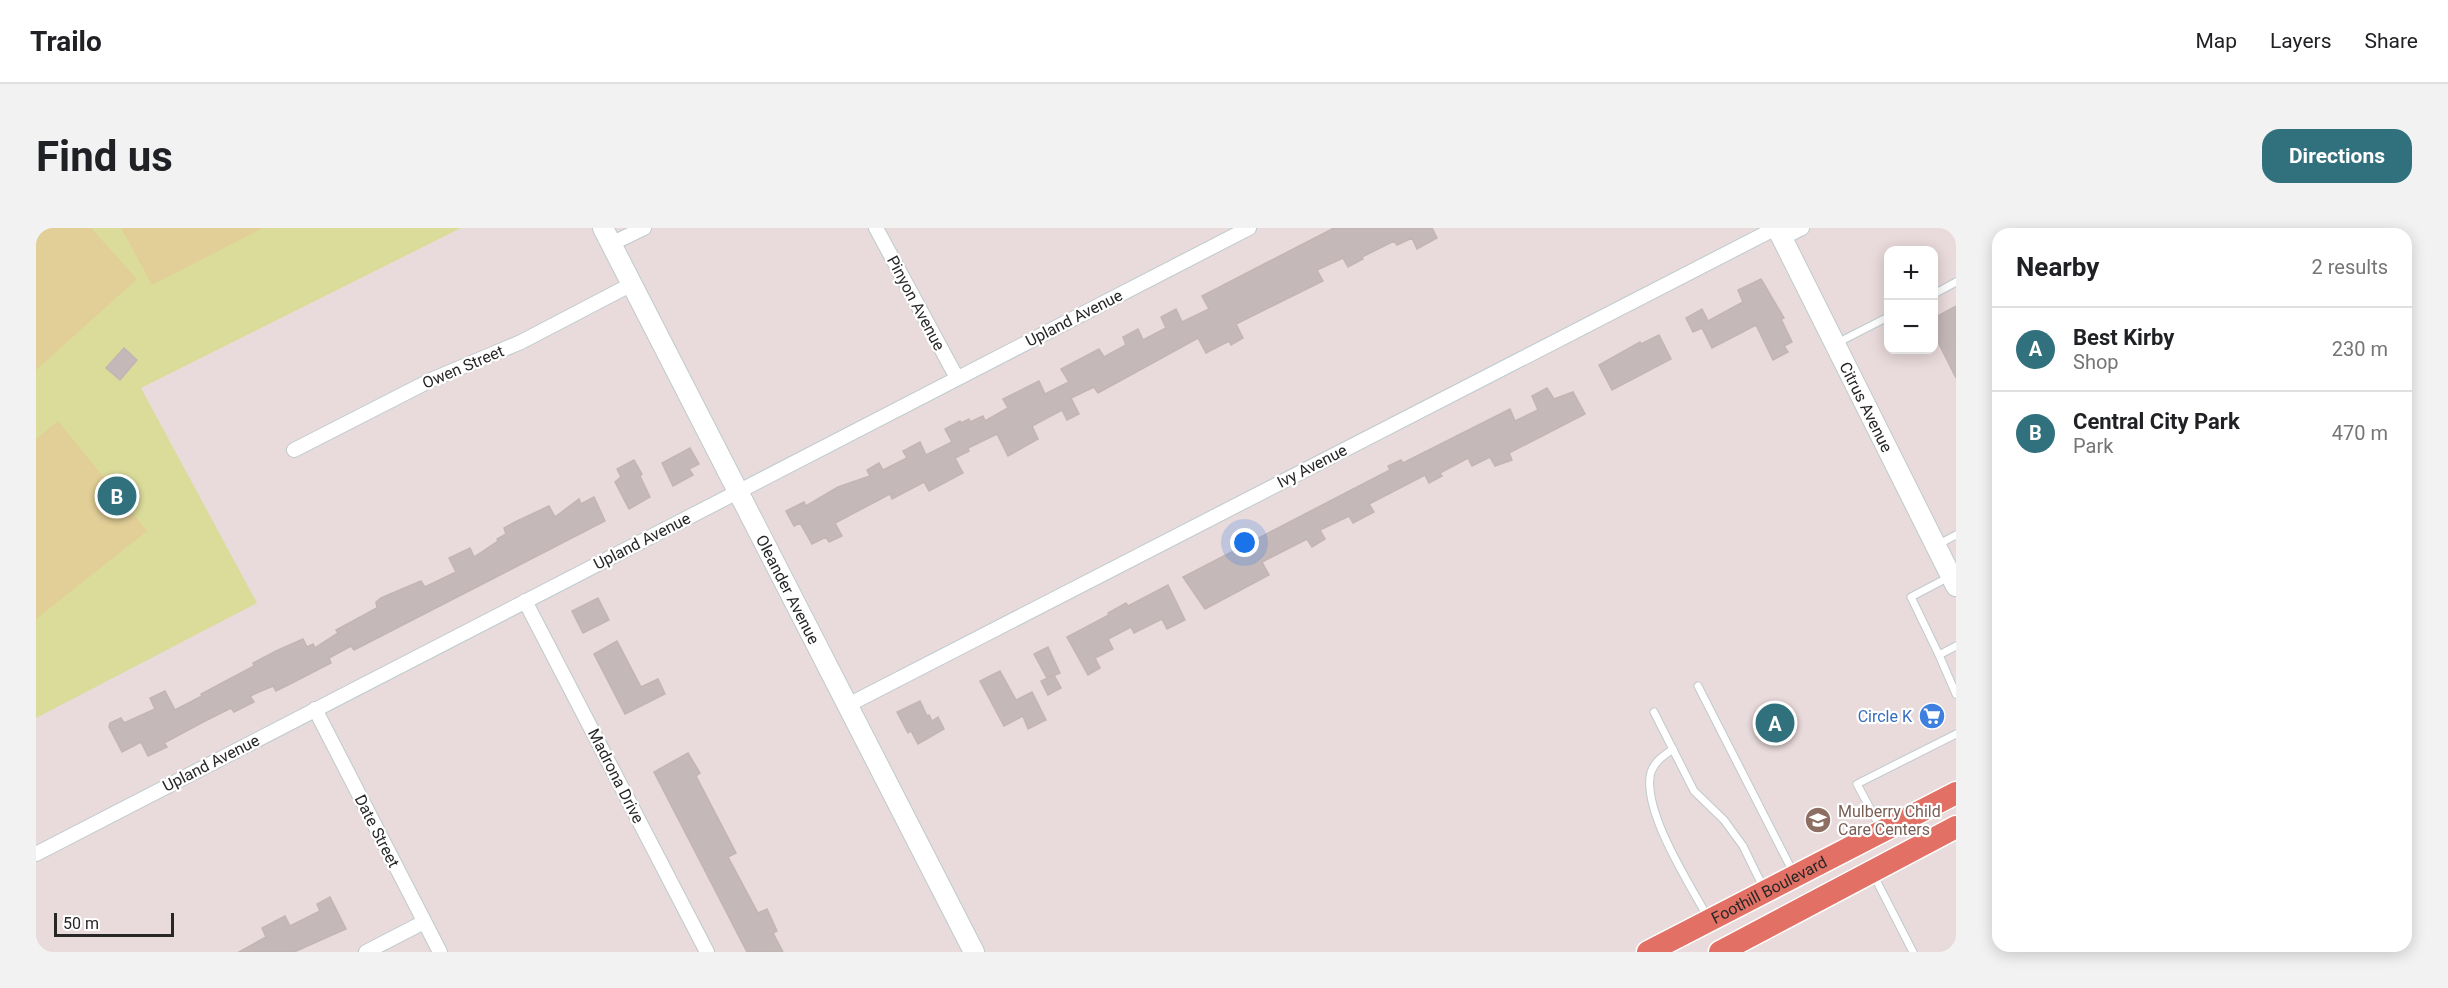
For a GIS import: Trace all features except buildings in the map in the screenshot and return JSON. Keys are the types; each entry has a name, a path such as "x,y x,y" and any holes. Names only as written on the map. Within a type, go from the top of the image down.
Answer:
{"main road":[{"name":"Foothill Boulevard","path":"1648,952 1673,944 1709,921 1956,794"},
{"name":"Foothill Boulevard","path":"1720,952 1751,941 1871,872 1956,827"}],"street":[{"path":"607,236 644,228"},
{"name":"Pinyon Avenue","path":"876,228 957,378"},
{"name":"Upland Avenue","path":"36,854 1249,228"},
{"name":"Ivy Avenue","path":"848,705 1778,232 1802,228"},
{"name":"Citrus Avenue","path":"1778,232 1954,581"},
{"name":"Oleander Avenue","path":"607,236 974,952"},
{"name":"Owen Street","path":"294,450 431,380 521,342 632,284"},
{"name":"Madrona Drive","path":"525,601 707,952"},
{"name":"Date Street","path":"315,709 440,952"},
{"path":"366,952 424,922"}],"lane":[{"path":"1938,292 1956,282"},
{"path":"1835,344 1884,319"},
{"path":"1936,545 1956,535"},
{"path":"1954,581 1911,597 1956,694"},
{"path":"1939,655 1956,646"},
{"path":"1698,686 1795,876"},
{"path":"1654,712 1694,790 1724,820 1743,846 1766,891"},
{"path":"1882,831 1857,784 1956,734"},
{"path":"1672,750 1656,761 1652,771 1650,796 1667,843 1709,921"},
{"path":"1871,872 1913,952"}],"green space":[{"path":"36,228 461,228 141,388 257,603 36,718"}],"shaded area":[{"path":"36,228 91,228 137,279 36,370"},
{"path":"121,228 263,228 152,285"},
{"path":"58,421 147,531 36,619 36,439"}],"place":[{"name":"Central City Park","path":"117,496"},
{"name":"Circle K","path":"1932,716"},
{"name":"Best Kirby","path":"1775,723"},
{"name":"Mulberry Child Care Centers","path":"1818,820"}]}
